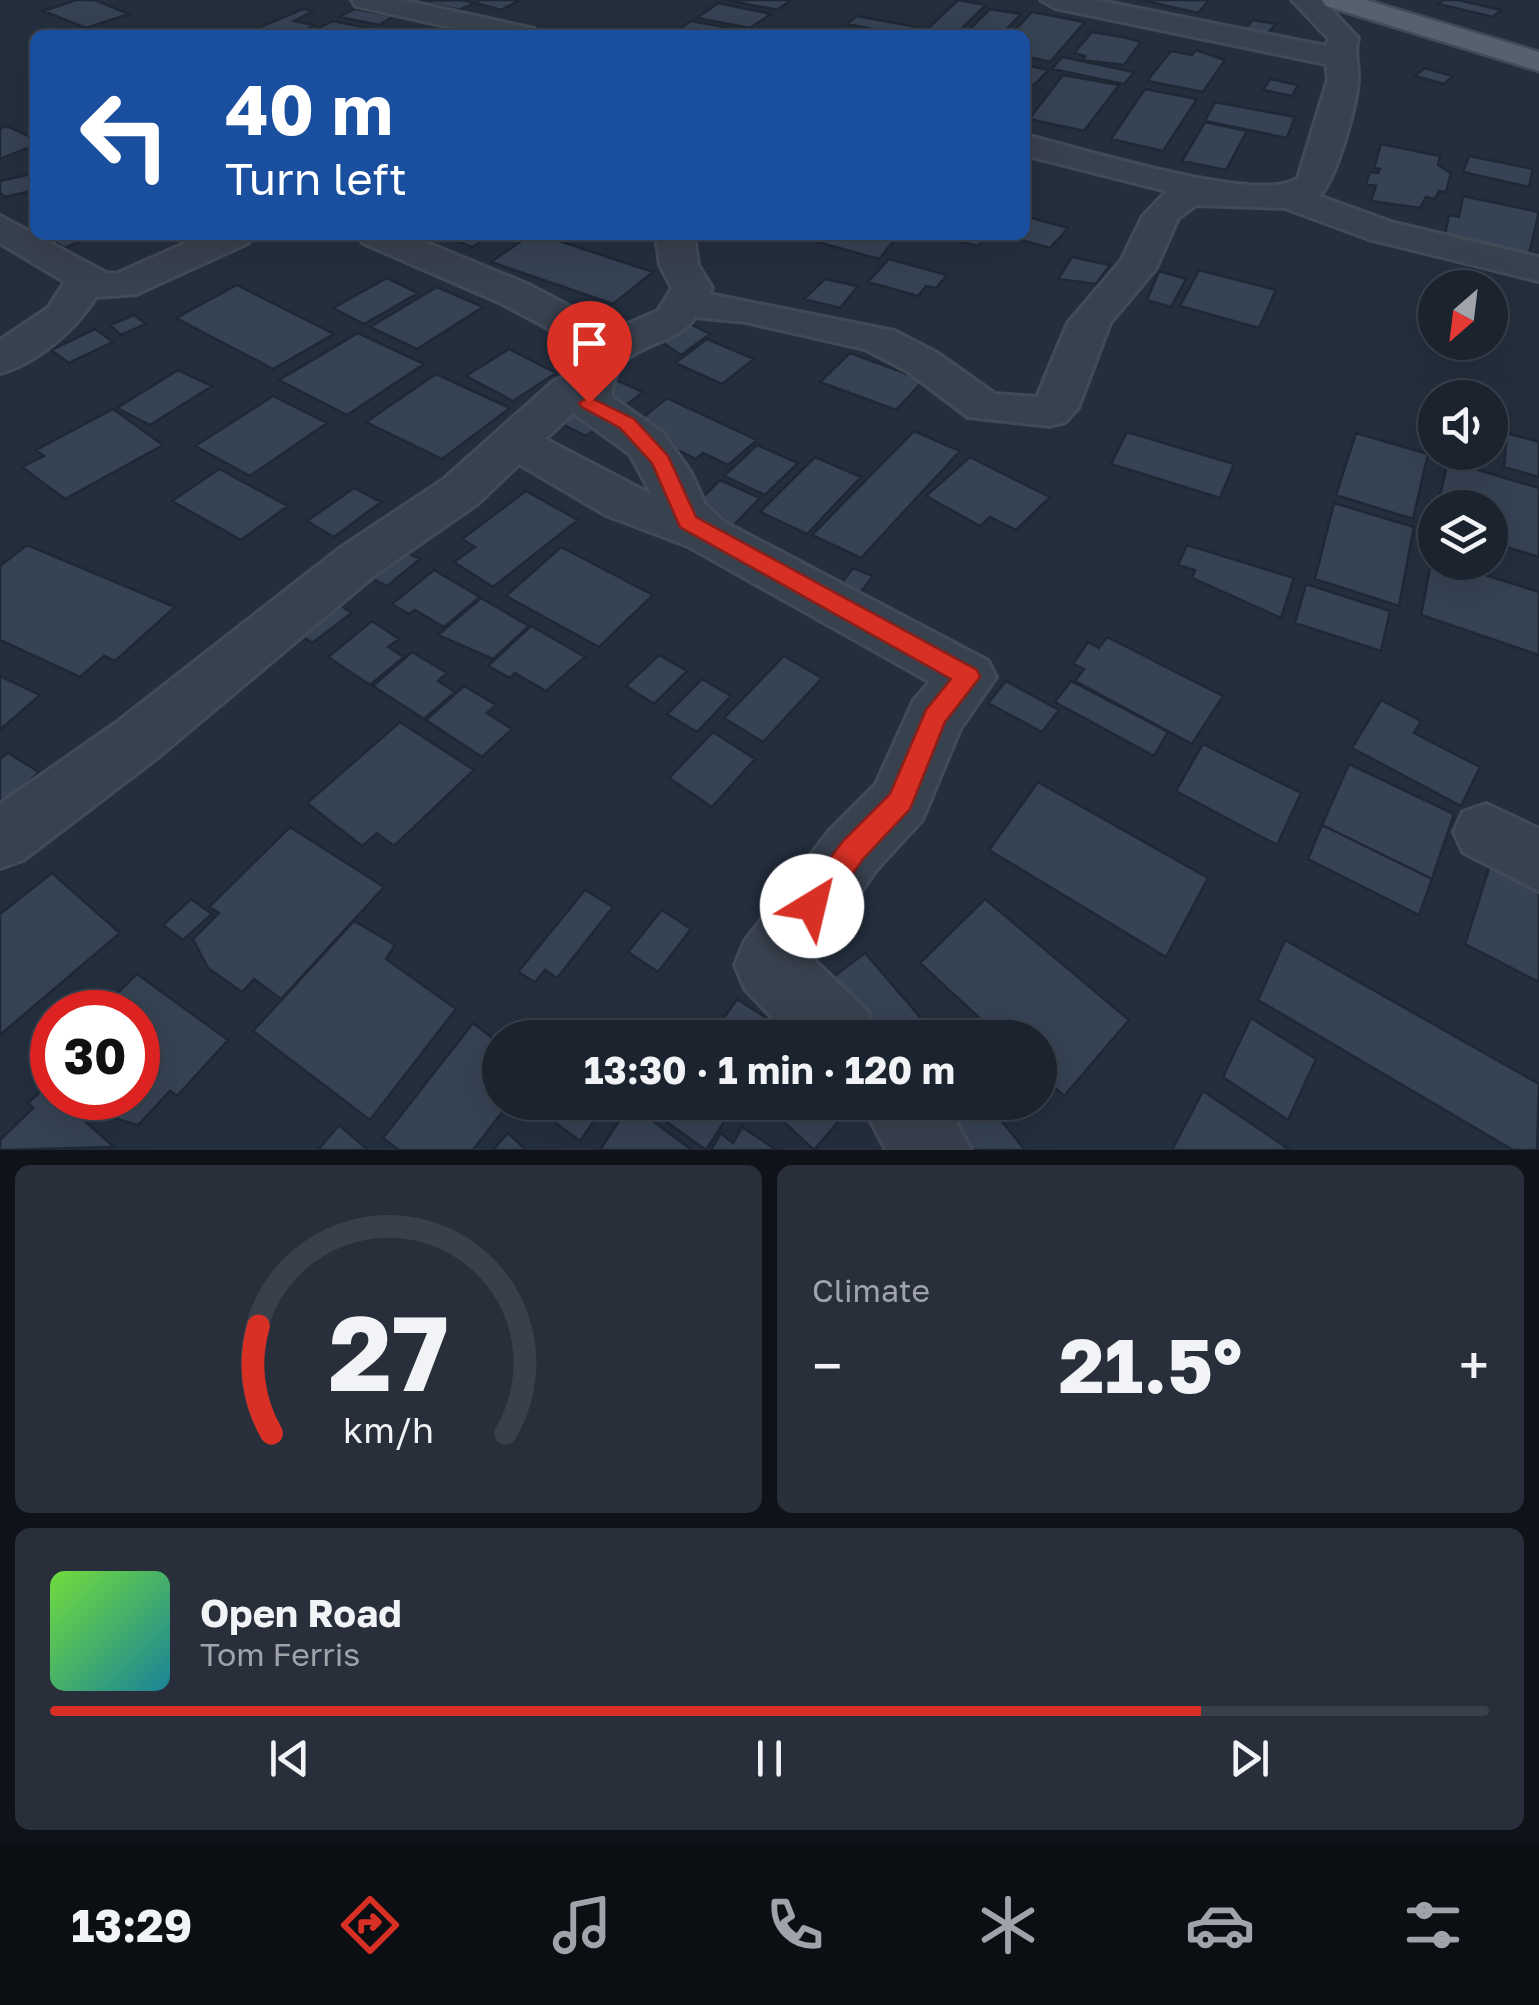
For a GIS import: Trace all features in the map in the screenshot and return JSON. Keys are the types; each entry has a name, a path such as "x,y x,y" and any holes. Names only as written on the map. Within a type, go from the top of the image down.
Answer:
{"main road":[{"path":"1336,0 1539,62"}],"street":[{"path":"366,0 461,30"},
{"path":"1055,0 1330,50"},
{"path":"1306,0 1344,38 1330,50"},
{"path":"1291,198 1305,192 1314,182 1328,146 1343,79 1330,50"},
{"path":"1030,147 1217,192 1291,198 1382,231 1539,270"},
{"path":"682,304 746,310 879,340 922,362 984,407 1049,412 1058,402 1090,321 1120,292 1142,260 1156,220 1183,196 1217,192"},
{"path":"0,227 97,284 122,286 224,240"},
{"path":"388,240 515,294 602,363"},
{"path":"0,840 137,740 357,562 460,492 602,363 673,319 692,288 679,265 676,240"},
{"path":"0,360 63,316 88,277"},
{"path":"602,363 589,403 627,424 661,461 678,508 688,521 968,677 935,717 900,801 853,850 770,965 824,1020"},
{"path":"516,442 623,502 706,534"},
{"path":"911,1120 932,1150"}],"building":[{"path":"76,0 95,0 129,14 86,28 43,11"},
{"path":"520,0 501,10 475,3"},
{"path":"727,0 791,0 777,10"},
{"path":"958,0 986,5 960,30 926,30"},
{"path":"1142,0 1209,0 1198,13"},
{"path":"1444,0 1501,10 1493,17 1438,4"},
{"path":"417,1 475,3 460,10"},
{"path":"718,3 771,14 750,28 697,18"},
{"path":"303,9 313,11 294,21 314,25 306,30 258,28"},
{"path":"355,9 394,16 379,25 339,17"},
{"path":"990,9 1021,14 1006,30 969,30"},
{"path":"1032,12 1085,22 1050,62 1030,57 1030,30 1015,30"},
{"path":"857,16 922,28 878,30 847,24"},
{"path":"1253,20 1276,24 1268,33 1245,29"},
{"path":"333,21 373,29 371,30 315,30"},
{"path":"691,21 735,29 734,30 678,30"},
{"path":"1092,32 1141,42 1124,65 1082,60 1085,56 1074,53"},
{"path":"1196,50 1225,60 1203,92 1147,81 1171,51 1192,55"},
{"path":"1062,57 1134,72 1124,84 1052,69"},
{"path":"1030,66 1049,70 1034,85 1030,84"},
{"path":"1425,68 1453,76 1444,84 1415,76"},
{"path":"1063,75 1119,85 1084,131 1030,118"},
{"path":"1270,79 1298,85 1292,96 1263,90"},
{"path":"1145,89 1197,99 1163,151 1111,139"},
{"path":"1215,102 1295,117 1287,138 1205,121"},
{"path":"1205,122 1247,131 1226,170 1182,161"},
{"path":"7,126 30,137 30,147 0,159 0,128"},
{"path":"1381,144 1440,156 1438,165 1451,173 1446,192 1439,191 1435,199 1426,197 1420,208 1371,201 1376,186 1366,184 1370,172 1378,173 1380,169 1374,168"},
{"path":"1469,156 1533,169 1529,187 1463,172"},
{"path":"30,174 30,191 5,197 0,193 0,181"},
{"path":"1463,196 1539,212 1529,253 1445,235 1449,215 1459,217"},
{"path":"1030,217 1068,228 1050,248 1022,240 1030,240"},
{"path":"52,240 82,240 65,248"},
{"path":"454,240 484,240 472,247"},
{"path":"523,240 556,240 653,272 613,304 491,262"},
{"path":"815,240 895,240 879,259"},
{"path":"955,240 983,240 978,246"},
{"path":"1072,257 1110,265 1096,284 1058,279"},
{"path":"889,259 947,275 936,288 926,286 918,296 868,282"},
{"path":"1199,270 1276,290 1259,328 1180,306"},
{"path":"1159,271 1186,279 1171,307 1147,300"},
{"path":"387,278 418,293 364,324 333,308"},
{"path":"825,279 858,286 840,308 804,299"},
{"path":"237,285 334,334 273,369 176,318"},
{"path":"437,287 483,307 417,349 370,327"},
{"path":"134,315 146,324 121,335 110,325"},
{"path":"682,320 710,334 681,355 660,341"},
{"path":"95,329 113,342 69,363 51,350"},
{"path":"358,333 424,364 347,415 279,380"},
{"path":"707,339 754,359 722,384 675,363"},
{"path":"509,349 556,373 513,401 466,376"},
{"path":"850,353 924,380 896,410 820,382"},
{"path":"178,370 212,386 150,425 117,408"},
{"path":"436,374 510,408 442,459 366,422"},
{"path":"616,380 643,392 619,411 592,398"},
{"path":"273,396 327,423 250,476 195,446"},
{"path":"667,398 757,440 728,465 703,453 696,459 631,427"},
{"path":"577,408 605,423 586,436 558,422"},
{"path":"113,409 163,445 65,499 22,467 44,456 36,450"},
{"path":"914,431 960,451 861,558 812,535"},
{"path":"1127,432 1234,464 1220,498 1111,464"},
{"path":"1356,433 1418,451 1418,470 1424,470 1413,519 1336,495"},
{"path":"1508,433 1539,442 1539,477 1508,468"},
{"path":"757,445 798,463 765,495 724,476"},
{"path":"815,457 861,477 807,534 760,512"},
{"path":"970,457 1050,497 1016,530 990,517 980,526 926,496"},
{"path":"219,469 288,506 241,540 172,501"},
{"path":"1446,470 1478,470 1539,488 1539,557 1508,548 1508,490 1441,490"},
{"path":"720,480 760,498 728,531 687,513"},
{"path":"354,488 381,502 334,537 307,521"},
{"path":"526,491 578,520 493,587 454,562 475,547 462,539"},
{"path":"1334,503 1414,527 1399,606 1315,579"},
{"path":"27,545 175,607 115,661 104,656 80,677 0,640 0,566"},
{"path":"1187,545 1294,578 1281,618 1192,578 1195,570 1178,565"},
{"path":"561,547 653,595 599,647 506,596"},
{"path":"402,550 420,559 387,586 369,577"},
{"path":"853,568 873,576 857,597 837,589"},
{"path":"434,570 480,597 444,627 415,610 409,614 392,604"},
{"path":"1428,580 1501,580 1539,592 1539,655 1421,615"},
{"path":"1306,584 1390,611 1381,651 1295,623"},
{"path":"481,598 529,626 493,659 438,635"},
{"path":"335,602 352,613 312,643 296,631"},
{"path":"372,621 399,639 388,647 404,657 370,685 328,657"},
{"path":"531,626 585,657 546,691 515,673 510,678 488,666"},
{"path":"1107,637 1223,696 1192,744 1075,681 1084,669 1073,664 1088,642 1099,648"},
{"path":"412,652 447,673 438,681 455,692 424,719 373,686"},
{"path":"659,655 687,671 654,704 626,686"},
{"path":"784,656 822,678 763,742 724,718"},
{"path":"0,676 40,695 0,730"},
{"path":"702,679 731,696 697,732 667,714"},
{"path":"1006,681 1059,710 1042,732 988,703"},
{"path":"1071,681 1168,732 1154,756 1055,702"},
{"path":"464,686 496,705 487,713 512,729 482,757 426,720"},
{"path":"1381,700 1421,721 1414,733 1480,767 1461,806 1352,748"},
{"path":"400,722 474,770 394,846 377,833 362,846 307,803"},
{"path":"713,732 755,759 712,807 669,778"},
{"path":"1203,744 1301,793 1277,845 1176,791"},
{"path":"8,753 39,772 0,811 0,759"},
{"path":"1349,764 1454,814 1432,879 1322,825"},
{"path":"1038,782 1208,878 1166,957 989,850"},
{"path":"1322,825 1432,879 1419,915 1308,859"},
{"path":"290,827 384,887 281,999 254,979 242,992 208,968 193,939 219,913 209,907"},
{"path":"1490,865 1539,888 1539,982 1465,944"},
{"path":"52,873 120,933 53,990 30,990 30,1010 0,1035 0,914"},
{"path":"585,890 613,907 557,978 545,970 535,982 518,972"},
{"path":"191,899 212,914 183,940 163,925"},
{"path":"985,899 1129,1020 1064,1096 1057,1090 1057,1020 982,1020 920,963"},
{"path":"662,910 691,929 658,972 628,952"},
{"path":"354,921 395,945 386,959 456,1009 370,1120 253,1031"},
{"path":"1285,940 1539,1084 1537,1150 1513,1150 1258,1000"},
{"path":"865,953 923,1020 856,1020 825,983"},
{"path":"137,974 159,990 121,990"},
{"path":"160,991 228,1040 177,1096 170,1091 160,1102"},
{"path":"737,999 770,1020 722,1020"},
{"path":"1251,1018 1316,1059 1288,1120 1223,1077"},
{"path":"473,1023 482,1030 482,1120 496,1120 473,1150 399,1150 383,1138"},
{"path":"1203,1091 1290,1150 1172,1150"},
{"path":"30,1111 30,1120 84,1120 114,1147 0,1150 0,1140"},
{"path":"552,1120 595,1120 580,1141"},
{"path":"620,1120 652,1120 692,1150 600,1150"},
{"path":"664,1120 725,1120 706,1150"},
{"path":"782,1120 840,1120 814,1150"},
{"path":"930,1120 1001,1120 1025,1150 952,1150"},
{"path":"339,1125 368,1150 318,1150"},
{"path":"742,1127 777,1150 711,1150 721,1133 733,1143"},
{"path":"508,1133 526,1150 493,1150"}],"route":[{"path":"589,403 627,424 661,461 676,493 678,508 688,521 968,677 935,717 900,801 853,850 812,906"}]}
